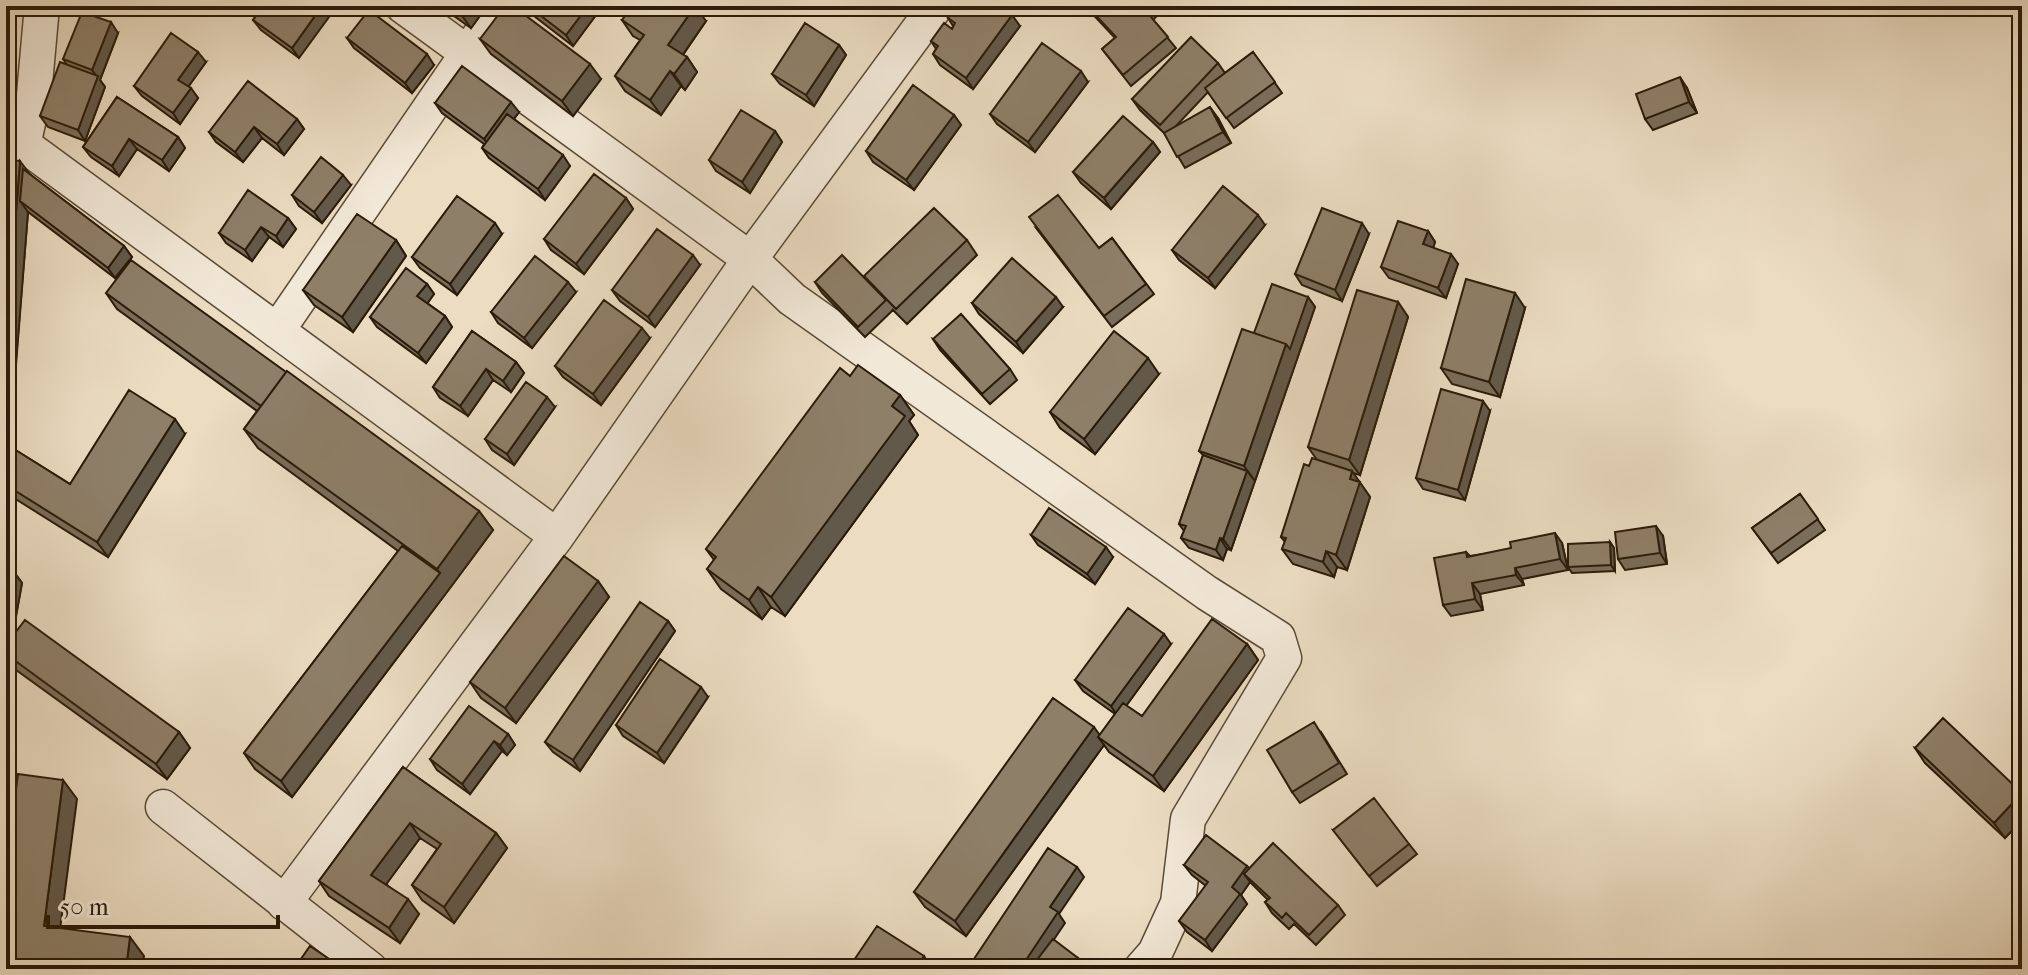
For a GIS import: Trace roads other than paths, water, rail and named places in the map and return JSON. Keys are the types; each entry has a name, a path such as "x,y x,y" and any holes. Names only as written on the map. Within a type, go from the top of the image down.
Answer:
{"street":[{"path":"42,6 34,95 15,142 557,536"},
{"path":"403,6 750,259 792,299 1194,584 1278,638 1284,658 1188,819 1178,903 1155,953 1141,969"},
{"path":"277,331 500,6"},
{"path":"284,903 557,536 750,259 936,6"},
{"path":"163,807 370,969"}]}
